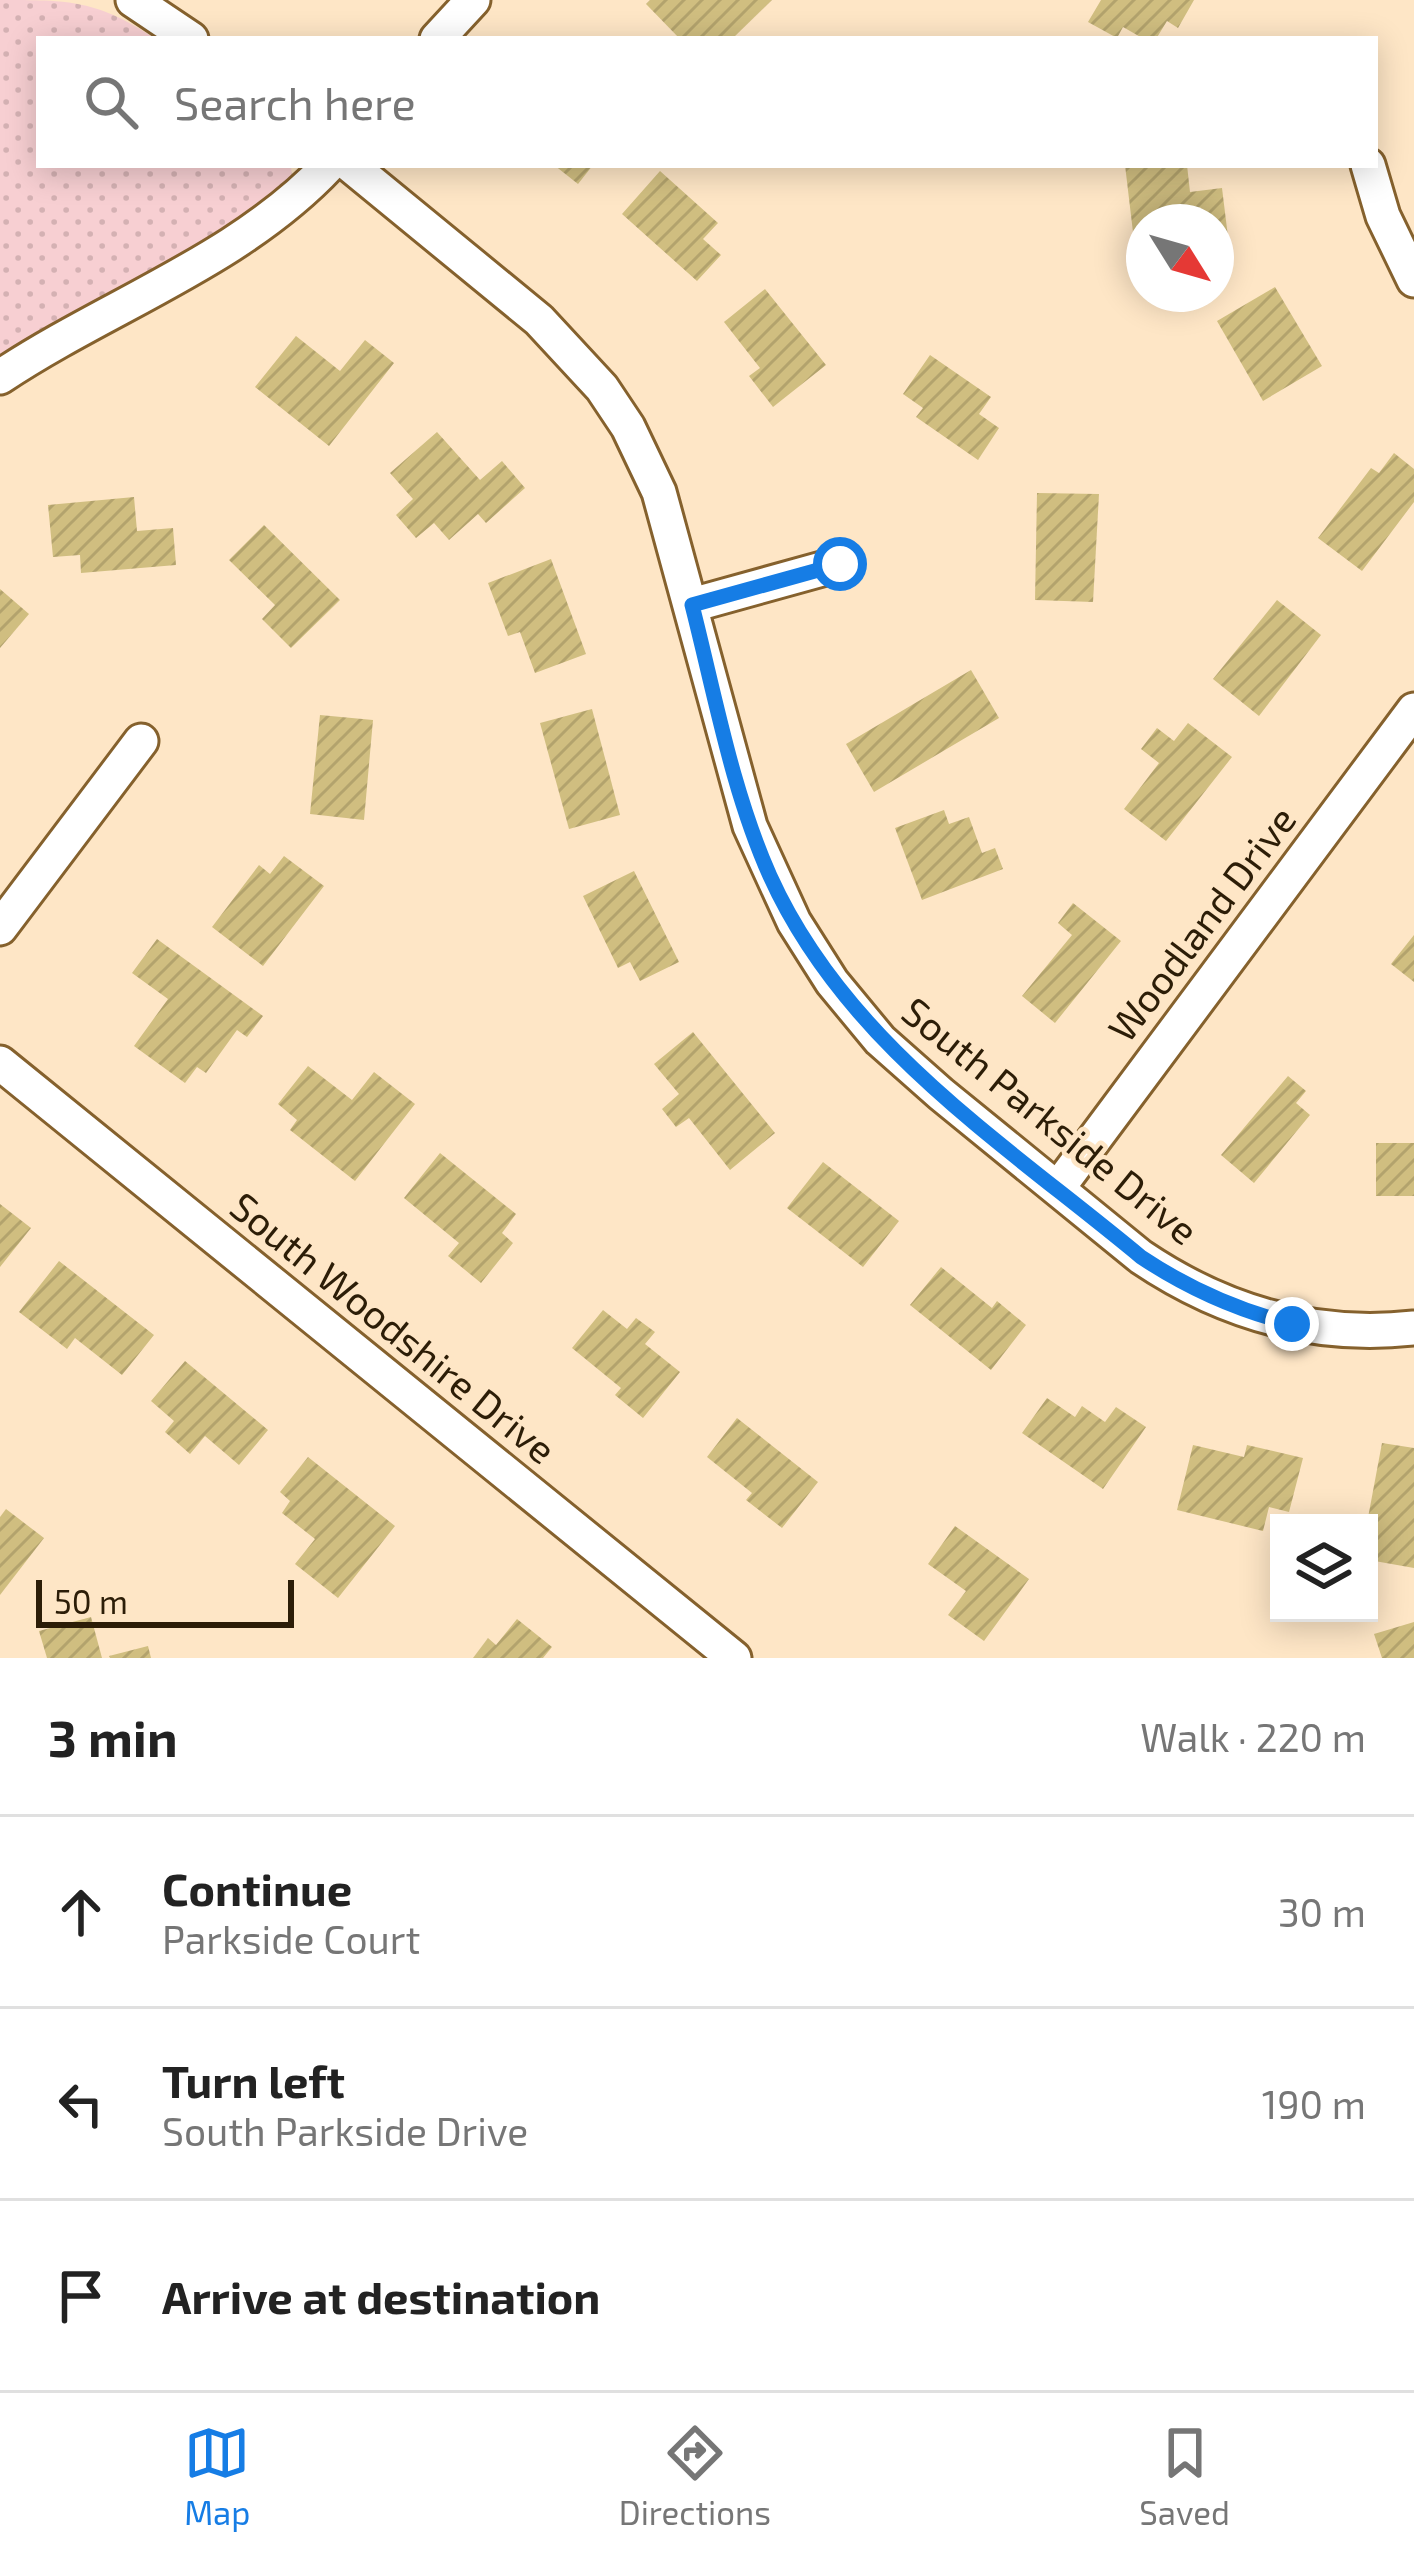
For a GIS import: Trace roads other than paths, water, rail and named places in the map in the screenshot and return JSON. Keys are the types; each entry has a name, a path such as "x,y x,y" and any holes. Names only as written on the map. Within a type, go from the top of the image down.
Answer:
{"street":[{"path":"133,0 186,36"},
{"path":"440,36 473,0"},
{"path":"0,377 236,241 302,193 326,168"},
{"name":"South Parkside Drive","path":"354,168 539,320 602,388 628,427 659,492 749,826 807,942 832,982 880,1040 1141,1257 1176,1280 1228,1306 1292,1324 1343,1330 1414,1328"},
{"path":"1369,168 1383,215 1414,280"},
{"path":"692,605 840,564"},
{"name":"Woodland Drive","path":"1058,1188 1414,710"},
{"path":"0,928 141,742"},
{"name":"South Woodshire Drive","path":"0,1063 719,1653"}]}
